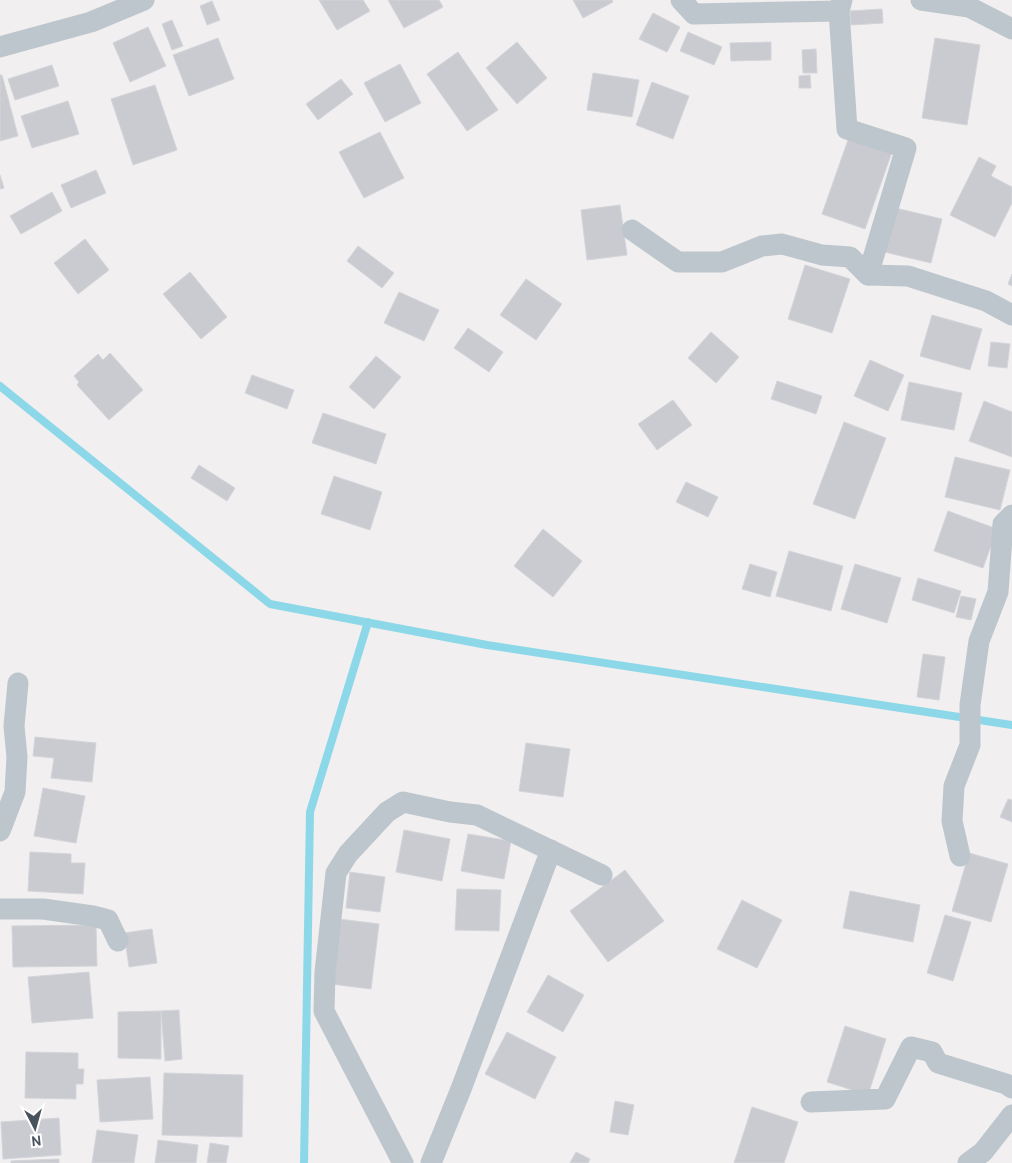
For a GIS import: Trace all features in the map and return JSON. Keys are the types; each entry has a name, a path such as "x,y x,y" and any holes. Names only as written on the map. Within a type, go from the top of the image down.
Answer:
{"street":[{"path":"0,47 91,22 144,0"},
{"path":"681,0 694,14 840,5 847,129 906,148 868,274"},
{"path":"921,0 969,7 1012,29"},
{"path":"632,230 678,262 722,262 762,246 782,244 822,255 850,257 868,274 908,276 986,301 1012,315"},
{"path":"960,856 952,820 954,786 970,746 970,705 979,641 998,592 1003,524 1012,515"},
{"path":"0,831 15,792 17,757 14,726 18,683"},
{"path":"403,1163 324,1011 324,972 336,873 348,854 387,812 403,802 450,812 477,815 602,875"},
{"path":"430,1163 464,1080 551,850"},
{"path":"0,909 43,909 108,920 118,941"},
{"path":"811,1102 885,1099 911,1047 932,1052 938,1063 1006,1084 1012,1088"},
{"path":"978,1159 1012,1115"}],"building":[{"path":"319,0 363,0 370,11 337,30"},
{"path":"388,0 439,0 443,7 404,28"},
{"path":"573,0 612,0 613,2 583,18"},
{"path":"212,1 220,20 207,25 200,6"},
{"path":"882,9 883,23 851,25 850,11"},
{"path":"653,13 680,27 667,52 639,39"},
{"path":"172,20 183,46 172,50 162,24"},
{"path":"148,27 166,66 130,82 113,43"},
{"path":"688,32 722,47 714,65 680,51"},
{"path":"218,38 234,79 189,96 173,55"},
{"path":"935,38 980,45 967,125 922,118"},
{"path":"517,42 547,78 517,104 486,68"},
{"path":"771,42 771,60 731,61 730,43"},
{"path":"816,49 817,73 803,73 802,50"},
{"path":"458,52 498,110 467,131 427,74"},
{"path":"400,64 421,103 385,122 364,83"},
{"path":"52,65 59,86 15,100 8,79"},
{"path":"593,73 639,80 632,117 587,110"},
{"path":"0,75 2,75 18,136 0,141"},
{"path":"810,75 811,88 799,88 799,76"},
{"path":"341,79 353,94 318,120 306,104"},
{"path":"652,82 689,96 673,139 636,125"},
{"path":"155,85 177,150 133,165 111,99"},
{"path":"68,101 79,134 32,148 21,116"},
{"path":"380,132 404,178 364,198 339,152"},
{"path":"849,137 892,152 865,229 822,214"},
{"path":"979,157 996,166 991,176 1012,187 1012,203 995,237 950,215"},
{"path":"96,170 106,193 71,208 61,185"},
{"path":"0,175 4,188 0,189"},
{"path":"52,192 62,211 21,234 10,216"},
{"path":"620,205 627,255 587,260 581,210"},
{"path":"891,207 942,219 931,263 880,251"},
{"path":"85,239 109,270 78,294 54,263"},
{"path":"358,246 394,273 382,288 347,261"},
{"path":"805,265 850,279 832,333 788,319"},
{"path":"190,272 227,317 201,339 163,294"},
{"path":"1012,274 1012,286 1008,284"},
{"path":"526,279 562,304 536,340 500,315"},
{"path":"399,292 439,310 424,341 384,323"},
{"path":"932,315 982,329 970,370 920,356"},
{"path":"468,328 503,352 489,372 454,348"},
{"path":"711,332 739,357 716,383 688,358"},
{"path":"991,342 1010,344 1007,368 988,366"},
{"path":"110,353 143,390 109,420 77,385 79,382 74,376 98,354 103,360"},
{"path":"376,356 401,377 374,409 349,387"},
{"path":"870,360 904,375 888,411 854,396"},
{"path":"252,375 294,390 287,409 245,393"},
{"path":"777,381 822,396 816,414 771,399"},
{"path":"909,382 962,393 954,430 901,420"},
{"path":"673,400 692,425 657,450 638,424"},
{"path":"984,401 1012,412 1012,457 969,441"},
{"path":"323,413 386,434 376,464 312,443"},
{"path":"844,422 886,438 855,519 813,504"},
{"path":"955,457 1010,470 1000,510 945,497"},
{"path":"199,465 235,488 227,501 191,478"},
{"path":"334,476 382,492 370,530 321,514"},
{"path":"686,482 718,497 708,517 676,502"},
{"path":"948,511 997,529 983,568 934,551"},
{"path":"543,529 582,561 553,597 514,566"},
{"path":"789,551 843,566 831,611 776,596"},
{"path":"750,564 777,572 770,597 742,589"},
{"path":"855,564 901,578 887,623 841,609"},
{"path":"918,578 961,591 954,613 912,600"},
{"path":"961,596 976,599 971,620 956,617"},
{"path":"923,654 945,657 939,700 917,697"},
{"path":"35,737 96,743 92,782 51,778 54,758 33,756"},
{"path":"526,743 570,749 563,797 519,791"},
{"path":"43,788 85,796 76,843 34,836"},
{"path":"1008,799 1012,800 1012,822 1000,817"},
{"path":"404,830 450,839 442,881 396,872"},
{"path":"468,834 511,841 504,879 461,871"},
{"path":"30,852 71,854 71,863 85,863 83,894 28,891"},
{"path":"969,853 1008,864 991,922 952,911"},
{"path":"625,870 664,921 608,962 570,911"},
{"path":"350,872 385,877 380,912 346,908"},
{"path":"457,889 501,890 499,931 455,930"},
{"path":"850,891 920,905 913,942 843,928"},
{"path":"742,900 782,920 757,968 717,949"},
{"path":"945,915 971,922 953,981 927,973"},
{"path":"339,919 379,924 371,989 331,984"},
{"path":"96,925 97,966 13,967 12,926"},
{"path":"152,929 157,963 129,967 124,933"},
{"path":"89,972 93,1018 32,1023 28,977"},
{"path":"548,975 584,995 563,1032 527,1012"},
{"path":"179,1010 182,1059 165,1061 161,1011"},
{"path":"161,1011 161,1059 118,1058 118,1012"},
{"path":"845,1026 886,1039 868,1095 827,1082"},
{"path":"507,1032 556,1057 535,1099 485,1074"},
{"path":"26,1052 78,1053 78,1069 84,1069 83,1084 76,1084 76,1099 25,1098"},
{"path":"164,1073 243,1075 242,1137 162,1135"},
{"path":"150,1077 153,1119 100,1122 97,1080"},
{"path":"615,1101 634,1105 628,1135 610,1132"},
{"path":"752,1107 798,1122 784,1163 734,1163"},
{"path":"59,1118 61,1155 3,1159 1,1122"},
{"path":"97,1130 138,1135 134,1163 92,1163"},
{"path":"158,1140 198,1145 196,1163 155,1163"},
{"path":"210,1143 229,1146 226,1163 207,1163"},
{"path":"576,1152 590,1159 588,1163 570,1163"},
{"path":"59,1159 59,1163 11,1163 11,1161"}],"waterway":[{"path":"0,386 270,604 487,645 1012,725"},
{"path":"304,1163 310,812 368,622"}]}
